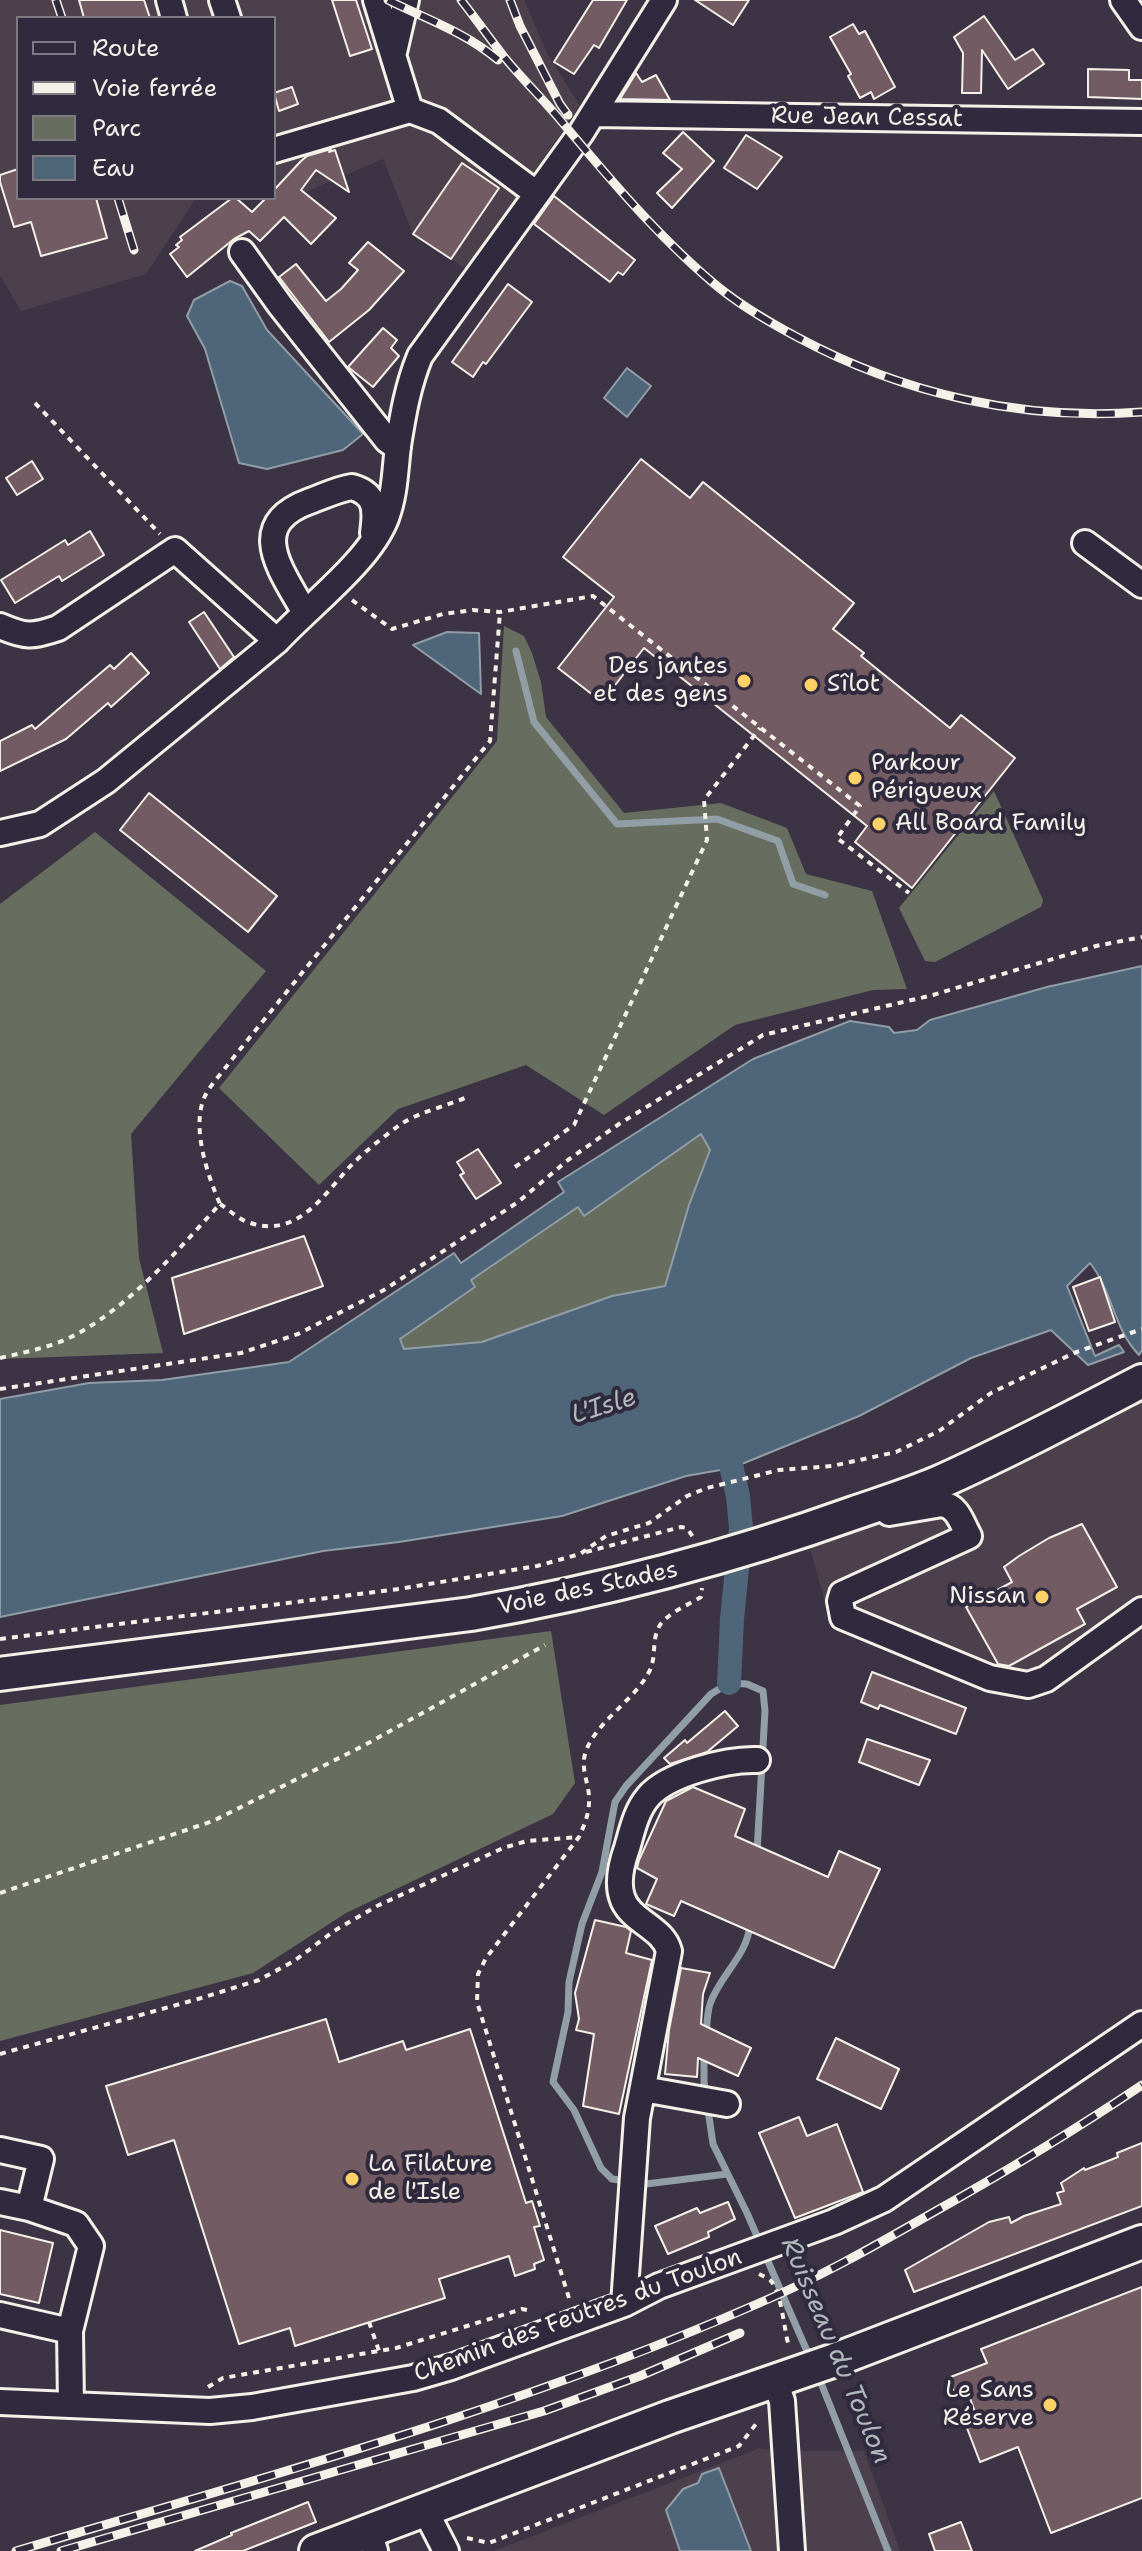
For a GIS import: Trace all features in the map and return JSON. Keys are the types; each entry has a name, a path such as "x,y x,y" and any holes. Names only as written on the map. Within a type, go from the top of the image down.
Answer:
{"main road":[{"name":"Voie des Stades","path":"0,1674 471,1614 584,1592 703,1562 764,1545 937,1483 1043,1434 1142,1381"},
{"path":"316,2551 372,2541 425,2510 670,2417 786,2387 835,2360 1142,2242"}],"street":[{"path":"376,0 410,110"},
{"path":"393,56 406,0"},
{"path":"0,833 40,824 106,781 277,641 334,587 371,543 385,520 396,484 408,384 420,356 593,114 664,0"},
{"path":"1123,0 1142,27"},
{"path":"276,149 410,110 439,121 537,194"},
{"name":"Rue Jean Cessat","path":"593,114 1142,122"},
{"path":"242,252 387,440 398,448"},
{"path":"305,613 275,559 273,534 286,512 345,488 361,490 373,501 375,513 371,543"},
{"path":"1085,543 1142,585"},
{"path":"0,626 20,635 37,635 58,628 175,550 277,641"},
{"path":"828,1523 942,1504 954,1508 969,1536 842,1594 843,1617 990,1678 1028,1685 1046,1679 1142,1610"},
{"path":"624,2304 632,2170 643,2089 669,1951 667,1942 628,1909 622,1897 620,1882 625,1853 637,1815 656,1789 670,1780 710,1767 757,1760"},
{"name":"Chemin des Feutres du Toulon","path":"0,2402 210,2411 252,2407 413,2378 451,2367 624,2304 659,2286 834,2222 884,2199 1142,2024"},
{"path":"643,2089 724,2103"},
{"path":"0,2150 41,2159 29,2208"},
{"path":"0,2202 76,2224 91,2246 70,2331 71,2405"},
{"path":"0,2315 70,2331"},
{"path":"786,2387 792,2551"},
{"path":"425,2510 444,2548"}],"path":[{"path":"35,403 175,550"},
{"path":"334,587 392,629 443,614 473,610 500,612 593,596 860,806 837,838 909,893"},
{"path":"469,1096 403,1123 369,1149 318,1204 284,1226 244,1221 220,1204 202,1152 200,1117 205,1096 490,741 500,612"},
{"path":"515,1167 574,1125 707,840 704,800 760,728"},
{"path":"0,1389 241,1353 298,1334 397,1282 518,1202 568,1160 619,1124 763,1035 933,995 1096,946 1142,937"},
{"path":"0,1358 40,1349 76,1335 101,1318 162,1268 220,1204"},
{"path":"580,1554 606,1536 649,1523 687,1496 707,1488 779,1470 832,1466 896,1452 939,1431 991,1393 1074,1353 1142,1329"},
{"path":"0,1639 468,1579 537,1566 681,1527 687,1528 703,1562 701,1597 666,1618 659,1626 650,1670 591,1741 585,1756 584,1772 589,1805 579,1837 486,1958 476,1986 477,2002 576,2321"},
{"path":"0,1893 213,1821 363,1746 545,1645"},
{"path":"0,2054 259,1980 294,1961 334,1931 377,1906 503,1848 527,1841 579,1837"},
{"path":"444,2548 457,2538 489,2543 739,2446 786,2387 783,2309 771,2281 740,2256"},
{"path":"203,2390 223,2378 396,2348 522,2309 535,2312"},
{"path":"369,2322 379,2351"}],"shaded area":[{"path":"0,0 524,0 547,53 580,106 466,269 413,234 383,159 301,194 285,178 276,188 276,16 16,16 16,200 195,200 146,274 21,311 0,275"},
{"path":"1142,1398 1142,1613 1006,1696 832,1628 809,1544"},
{"path":"760,2448 774,2451 864,2451 900,2551 494,2551"}],"green space":[{"path":"504,626 524,636 532,653 541,682 546,717 624,813 721,803 787,828 806,874 872,891 907,989 873,990 735,1025 604,1115 526,1065 398,1109 319,1185 219,1088 497,741"},
{"path":"994,791 1043,900 1041,907 935,962 925,961 899,908"},
{"path":"95,832 266,971 131,1134 139,1258 163,1353 0,1359 0,904"},
{"path":"700,1133 710,1150 689,1205 665,1286 612,1296 482,1342 404,1349 399,1340 475,1288 471,1280 578,1207 585,1216"},
{"path":"551,1631 575,1783 553,1814 346,1913 253,1973 0,2041 0,1705"}],"water":[{"path":"230,281 242,286 267,330 363,434 343,450 267,469 239,463 205,349 187,316 194,300"},
{"path":"627,368 651,386 627,417 604,398"},
{"path":"447,632 479,633 481,694 413,645"},
{"name":"L'Isle","path":"1142,966 1142,1350 1139,1355 1124,1333 1104,1286 1090,1263 1067,1286 1095,1356 1119,1345 1124,1352 1088,1365 1051,1330 971,1358 859,1416 732,1468 686,1476 562,1516 323,1551 0,1617 0,1399 89,1383 162,1380 289,1362 454,1253 461,1263 564,1192 558,1182 753,1059 850,1021 889,1027 894,1033 917,1030 930,1020 1047,987","holes":["701,1134 710,1150 689,1205 665,1286 612,1296 482,1342 404,1349 400,1339 475,1287 471,1280 578,1207 584,1216"]},
{"path":"719,2468 751,2551 680,2551 666,2510 683,2489 698,2483 702,2474"}],"building":[{"path":"79,0 144,0 149,16 83,16"},
{"path":"332,0 356,0 372,49 350,56"},
{"path":"593,0 627,0 599,48 594,45 574,74 554,62"},
{"path":"695,0 749,0 733,25"},
{"path":"984,16 1015,60 1033,49 1044,64 1008,89 982,50 981,93 962,93 963,53 954,37"},
{"path":"853,24 859,34 865,31 895,87 874,99 871,92 860,98 848,76 851,74 830,37"},
{"path":"1088,69 1129,70 1129,80 1142,80 1142,99 1088,97"},
{"path":"636,73 642,82 656,75 670,100 620,99"},
{"path":"292,87 298,104 279,111 276,92"},
{"path":"683,132 714,161 672,208 657,193 682,169 663,153"},
{"path":"746,135 782,157 757,189 724,168"},
{"path":"335,150 349,192 316,170 301,190 336,218 311,244 284,217 260,241 249,231 234,239 187,277 170,254 179,247 176,245 182,240 180,237 229,200 238,200 252,212 264,200 276,200 276,188 307,156"},
{"path":"462,163 499,188 451,259 413,234"},
{"path":"16,170 16,200 97,200 107,238 41,256 31,222 14,227 0,175"},
{"path":"554,196 635,260 623,275 618,272 610,282 534,224"},
{"path":"368,242 404,271 369,310 329,342 279,277 296,264 326,301 358,270 349,263"},
{"path":"508,284 532,302 473,377 452,362"},
{"path":"383,328 397,340 391,348 399,356 373,387 348,367"},
{"name":"Sîlot","path":"641,459 690,498 703,482 854,603 833,629 864,653 861,656 950,728 961,715 1015,758 912,888 855,842 867,826 644,648 602,702 558,668 614,597 563,557"},
{"path":"32,461 43,479 17,495 6,478"},
{"path":"90,531 104,555 62,581 59,576 15,603 1,580 65,540 68,545"},
{"path":"204,612 234,657 220,669 189,622"},
{"path":"131,653 149,673 111,707 108,703 66,739 0,771 0,741 32,725 35,729 110,665 114,669"},
{"path":"149,793 277,896 248,932 120,830"},
{"path":"478,1149 501,1183 476,1199 460,1175 464,1173 457,1162"},
{"path":"304,1236 323,1286 184,1334 172,1278"},
{"path":"1100,1277 1115,1322 1089,1331 1073,1287"},
{"name":"Nissan","path":"1082,1524 1117,1587 1077,1609 1085,1624 1009,1666 998,1664 966,1607 1012,1582 1004,1567 1019,1556 1049,1538"},
{"path":"872,1672 966,1708 956,1734 880,1705 878,1709 861,1702"},
{"path":"725,1711 738,1726 707,1752 670,1764 664,1758 685,1740 687,1743"},
{"path":"867,1739 930,1760 919,1785 859,1762"},
{"path":"693,1787 745,1809 735,1836 828,1877 839,1851 880,1869 834,1968 681,1901 674,1916 646,1904 657,1879 637,1868 639,1860 666,1801"},
{"path":"595,1920 626,1927 631,1931 626,1953 652,1960 619,2114 583,2106 594,2034 576,2030 579,2019 575,1993"},
{"path":"681,1968 710,1973 703,1994 701,2024 751,2048 738,2076 698,2058 697,2077 665,2074 669,2030"},
{"name":"La Filature de l'Isle","path":"326,2019 339,2062 403,2041 406,2050 470,2029 526,2203 532,2201 540,2226 534,2227 544,2260 534,2264 535,2269 515,2276 509,2256 439,2279 445,2298 295,2346 290,2328 239,2344 174,2140 128,2155 106,2086"},
{"path":"836,2038 899,2069 881,2109 817,2079"},
{"path":"799,2117 807,2136 837,2124 863,2192 795,2218 759,2133"},
{"path":"1142,2143 1142,2206 914,2292 905,2270 989,2222 1009,2217 1011,2223 1061,2204 1057,2193 1064,2191 1061,2183 1084,2168 1118,2157 1117,2153"},
{"path":"728,2202 735,2219 708,2232 709,2237 668,2254 655,2226 697,2208 700,2213"},
{"path":"0,2230 53,2243 39,2303 0,2294"},
{"path":"1142,2287 1142,2498 1051,2533 1018,2447 980,2462 967,2428 979,2423 967,2390 955,2395 948,2378 987,2363 981,2349"},
{"path":"308,2502 316,2522 243,2551 195,2551 231,2533"},
{"path":"961,2522 972,2551 935,2551 929,2534"}],"waterway":[{"path":"516,651 534,722 617,824 717,819 778,841 793,884 825,895"},
{"name":"Ruisseau du Toulon","path":"725,1439 738,1496 741,1528 729,1683"},
{"name":"Ruisseau du Toulon","path":"727,2174 646,2184 612,2179 601,2168 574,2110 553,2082 568,2012 569,1982 582,1924 602,1872 615,1802 626,1786 711,1694 729,1683 747,1684 763,1691 765,1711 757,1852"},
{"name":"Ruisseau du Toulon","path":"706,2036 710,2004 744,1946 750,1924"},
{"name":"Ruisseau du Toulon","path":"704,2053 704,2082 713,2144 747,2213 810,2358"},
{"name":"Ruisseau du Toulon","path":"817,2373 888,2551"}],"railway":[{"path":"56,0 61,16"},
{"path":"388,0 459,34 498,60"},
{"path":"461,0 512,66 652,225 711,281 763,318 837,357 879,374 964,399 1052,412 1142,412"},
{"path":"510,0 520,26 568,115"},
{"path":"119,200 134,250"},
{"path":"16,2551 391,2439 576,2376 667,2341 822,2274 1009,2169 1142,2085"},
{"path":"61,2551 544,2411 640,2376 740,2333"}],"place":[{"name":"Des jantes et des gens","path":"744,681"},
{"name":"Sîlot","path":"811,685"},
{"name":"Parkour Périgueux","path":"855,778"},
{"name":"All Board Family","path":"879,824"},
{"name":"Nissan","path":"1042,1597"},
{"name":"La Filature de l'Isle","path":"352,2179"},
{"name":"Le Sans Réserve","path":"1050,2405"}]}
